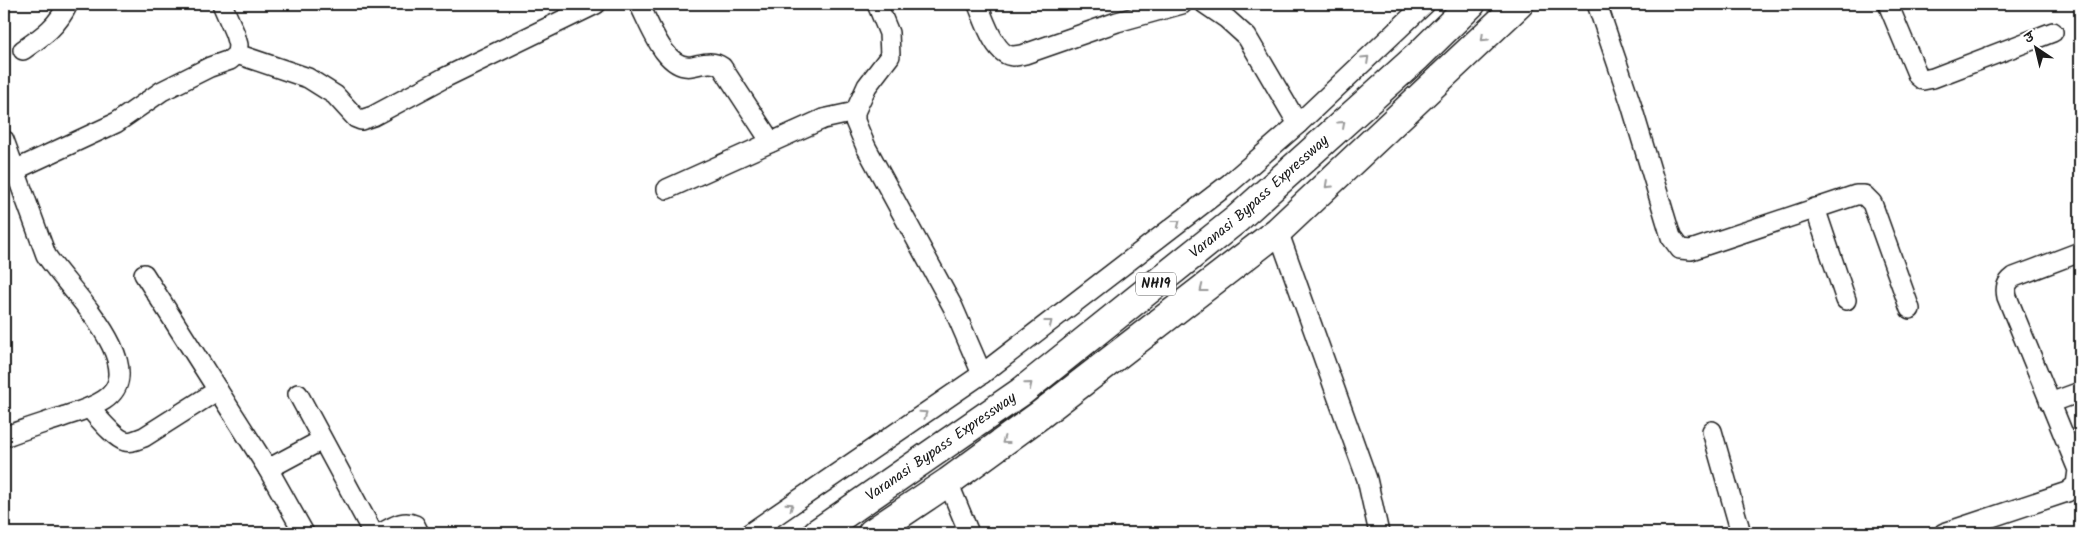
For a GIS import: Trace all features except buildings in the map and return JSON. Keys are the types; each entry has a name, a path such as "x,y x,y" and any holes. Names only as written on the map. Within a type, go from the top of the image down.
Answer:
{"highway":[{"name":"Varanasi Bypass Expressway","path":"817,533 1021,392 1237,219 1416,57 1471,4"},
{"name":"Varanasi Bypass Expressway","path":"872,533 948,482 1040,415 1278,231 1519,4"}],"street":[{"path":"23,50 50,31 62,17 68,4"},
{"path":"10,172 116,123 162,91 210,67 230,60 237,54 238,45 236,34 222,4"},
{"path":"237,54 308,78 335,95 356,118 361,120 373,116 444,78 596,4"},
{"path":"639,4 663,49 673,62 689,67 713,62 722,67 771,142"},
{"path":"877,4 890,33 890,56 867,86 855,112 856,121 866,147 953,307 982,374"},
{"path":"978,5 998,48 1004,54 1012,56 1025,54 1117,22 1182,4"},
{"path":"1205,4 1247,37 1298,124"},
{"path":"750,533 982,374 1230,183 1298,124 1424,4"},
{"path":"1598,4 1631,104 1671,237 1680,248 1691,250 1856,195 1864,196 1872,203 1910,309"},
{"path":"1888,4 1918,76 1923,80 1933,78 2053,32"},
{"path":"667,189 823,119 855,112"},
{"path":"4,140 10,172 37,236 54,269 103,328 111,343 119,367 120,380 115,390 104,400 88,408 4,437"},
{"path":"1815,208 1846,300"},
{"path":"1278,231 1367,479 1379,533"},
{"path":"1947,533 2067,492 2078,485 2078,470 2006,297 2005,289 2008,282 2014,277 2080,252"},
{"path":"144,274 268,468 304,533"},
{"path":"88,408 115,435 123,441 130,441 144,437 218,390"},
{"path":"2050,404 2080,392"},
{"path":"298,394 372,533"},
{"path":"1712,431 1741,533"},
{"path":"268,468 322,440"},
{"path":"948,482 969,533"},
{"path":"381,533 402,522 414,524 419,533"}]}
